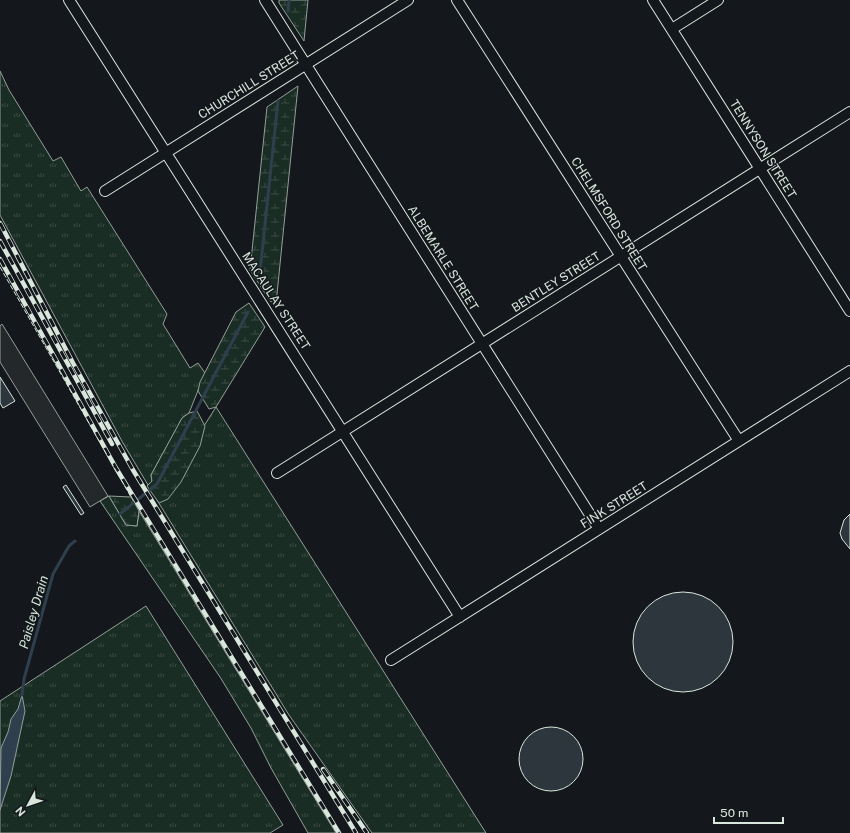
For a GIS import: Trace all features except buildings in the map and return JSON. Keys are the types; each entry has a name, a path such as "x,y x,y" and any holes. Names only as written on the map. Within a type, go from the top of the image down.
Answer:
{"street":[{"name":"MACAULAY STREET","path":"69,0 460,617"},
{"name":"ALBEMARLE STREET","path":"265,0 599,529"},
{"name":"CHURCHILL STREET","path":"105,191 408,0"},
{"name":"CHELMSFORD STREET","path":"457,0 739,441"},
{"name":"TENNYSON STREET","path":"653,0 850,311"},
{"path":"672,29 718,0"},
{"name":"BENTLEY STREET","path":"276,473 850,112"},
{"name":"FINK STREET","path":"391,660 850,371"}],"green space":[{"path":"279,0 308,0 304,41 279,3"},
{"path":"0,71 9,90 53,161 61,157 81,191 87,187 167,314 163,324 190,368 198,363 205,373 189,413 182,418 151,475 152,481 148,485 123,443 0,215"},
{"path":"298,86 276,304 270,301 250,270 267,107"},
{"path":"249,303 265,327 216,407 209,409 198,391 200,382 236,312"},
{"path":"216,407 486,833 372,833 289,715 157,500"},
{"path":"197,411 205,426 200,446 181,482 168,499 159,503 147,486 152,481 151,475 182,418 189,413"},
{"path":"109,496 126,525 137,526 139,511 336,833 308,833 271,768 251,728 220,677 100,501"},
{"path":"109,496 131,497 139,511 137,526 126,525"},
{"path":"146,606 283,825 270,833 0,833 0,701"}],"shaded area":[{"path":"2,324 108,496 90,507 0,362 0,326"}],"water":[{"path":"22,695 25,711 11,776 0,810 1,748 8,732 11,719 18,709"}],"waterway":[{"path":"288,11 289,0"},
{"path":"260,272 278,101"},
{"path":"120,514 157,484 248,312"},
{"name":"Paisley Drain","path":"22,695 24,679 53,574 69,546 75,541"}],"railway":[{"path":"0,223 73,363 133,470 356,833"},
{"path":"0,241 112,444"},
{"path":"0,259 116,468 339,833"},
{"path":"323,769 367,833"}],"fence":[{"path":"0,267 131,497"}]}
